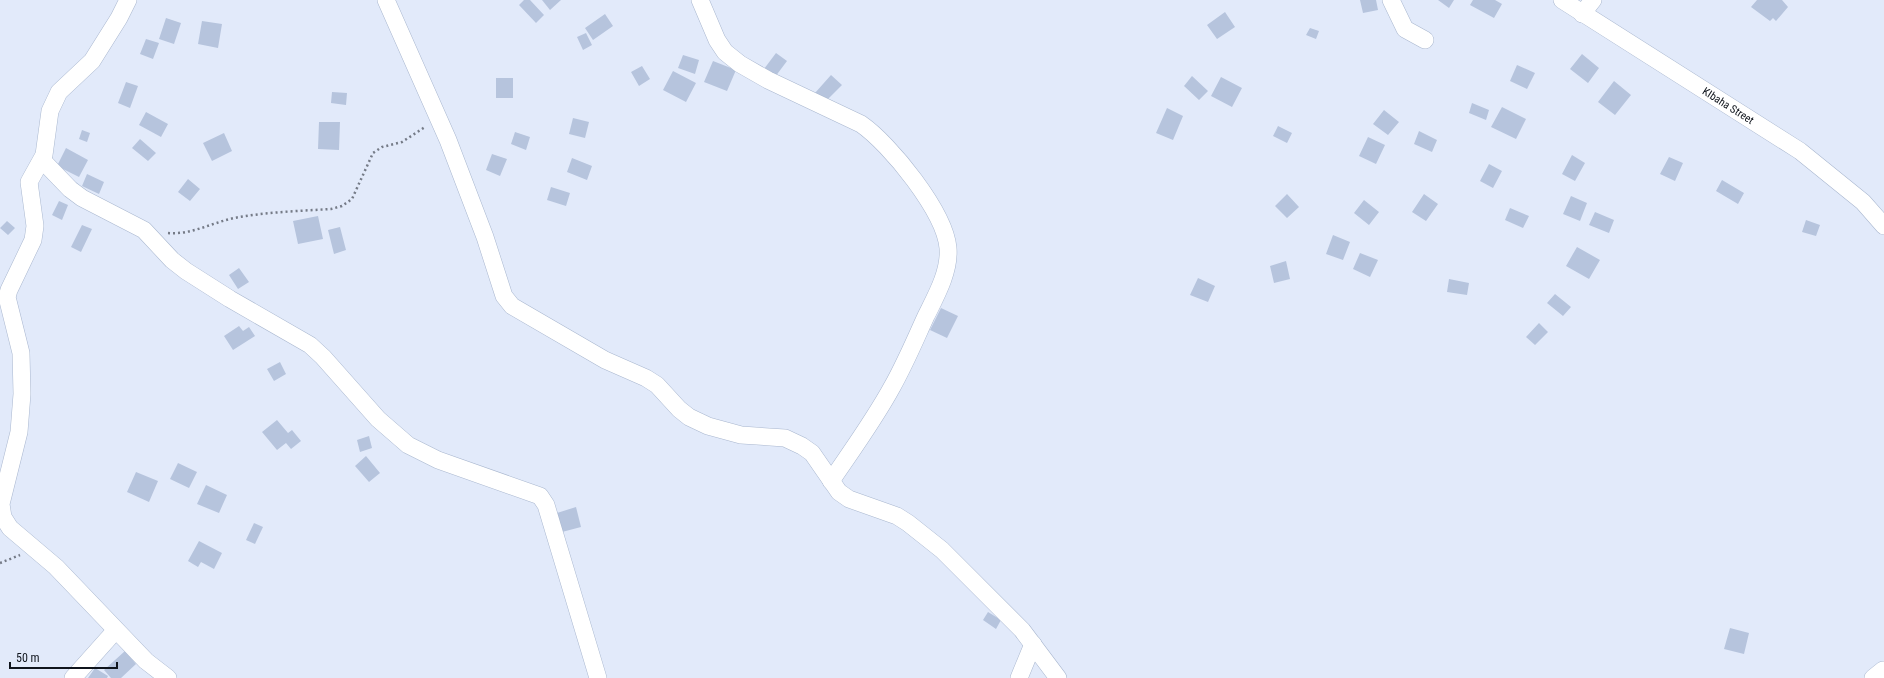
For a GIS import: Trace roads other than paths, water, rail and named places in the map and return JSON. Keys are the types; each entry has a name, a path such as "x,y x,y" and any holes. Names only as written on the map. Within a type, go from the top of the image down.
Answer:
{"street":[{"path":"128,0 119,18 92,61 59,92 56,97 50,111 46,150 29,182 35,226 33,240 7,297 21,353 22,394 19,432 1,504 3,517 10,528 33,550 70,581 146,661 168,678"},
{"path":"386,0 436,117 448,140 485,237 504,296 512,306 605,360 646,378 657,385 679,409 689,417 708,426 741,436 786,438 802,446 812,453 839,492 849,498 897,516 923,534 942,550 1022,630 1058,678"},
{"path":"700,0 717,40 725,52 740,64 775,83 861,124 874,133 906,168 935,213 945,233 948,248 947,261 944,276 935,298 892,386 859,440 831,481"},
{"path":"1391,0 1405,28 1425,40"},
{"name":"KIbaha Street","path":"1562,0 1800,151 1863,202 1884,226"},
{"path":"1582,14 1593,0"},
{"path":"42,160 60,181 82,198 144,230 172,260 186,270 230,299 310,345 324,357 378,419 408,445 438,460 540,496 546,505 598,678"},
{"path":"73,678 116,631"},
{"path":"1019,678 1033,644"}]}
